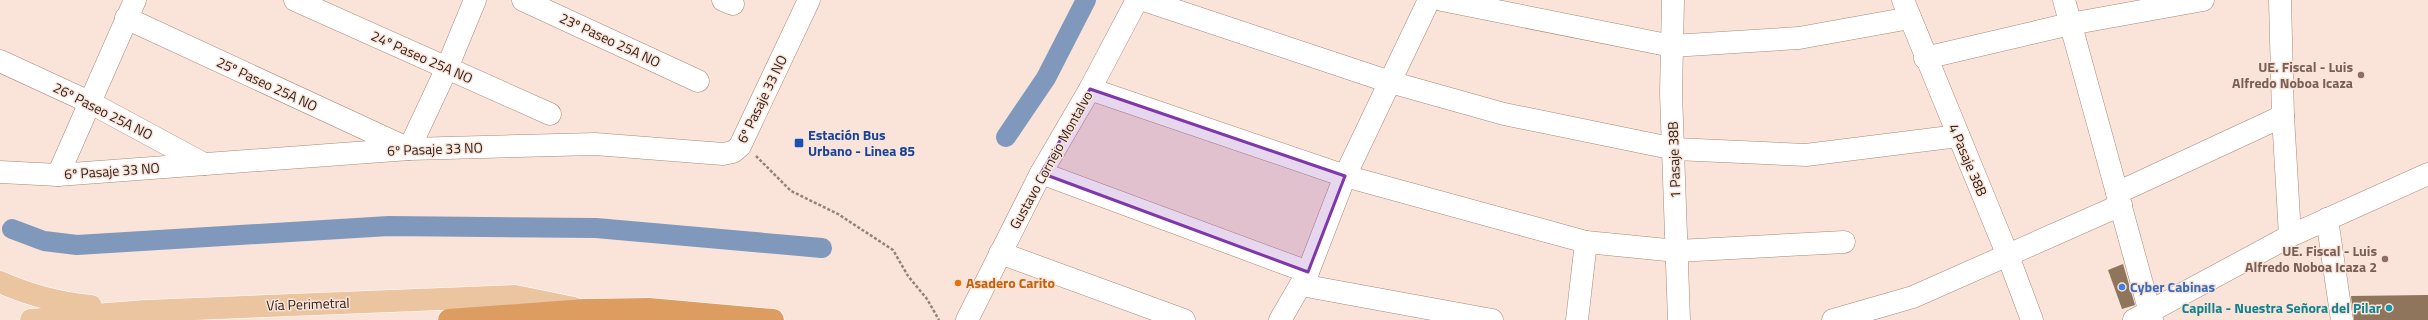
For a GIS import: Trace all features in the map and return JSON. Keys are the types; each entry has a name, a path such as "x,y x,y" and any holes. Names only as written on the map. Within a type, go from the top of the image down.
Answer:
{"highway":[{"name":"Vía Perimetral","path":"449,320 585,310 649,309 774,320"}],"main road":[{"path":"0,282 36,296 72,304 146,310"},
{"name":"Vía Perimetral","path":"31,320 146,310 515,296 585,310"}],"street":[{"name":"24º Paseo 25A NO","path":"295,0 550,114"},
{"path":"409,149 448,68 475,0"},
{"name":"23º Paseo 25A NO","path":"523,0 698,81"},
{"name":"6º Pasaje 33 NO","path":"0,172 58,175 409,149 595,144 723,154 733,152 740,146 809,0"},
{"name":"Gustavo Cornejo Montalvo","path":"974,318 1000,253 1041,173 1090,89 1137,0"},
{"path":"1144,0 1390,82 1504,114 1675,149 1806,155 1958,136"},
{"path":"1280,320 1305,278 1345,176 1428,0"},
{"path":"1442,0 1672,46 1799,38 1906,9"},
{"name":"1 Pasaje 38B","path":"1673,0 1671,93 1675,149 1679,320"},
{"path":"2064,0 2119,199 2146,317 2290,236 2428,174"},
{"path":"2280,0 2283,116 2290,236"},
{"path":"1925,58 2070,24 2192,1"},
{"path":"58,175 130,9"},
{"name":"25º Paseo 25A NO","path":"130,9 409,149"},
{"name":"4 Pasaje 38B","path":"1906,9 2008,256 2032,320"},
{"name":"26º Paseo 25A NO","path":"0,61 89,102 204,164"},
{"path":"1090,89 1345,176 1586,242 1677,251 1844,242"},
{"path":"1833,320 1913,297 2008,256 2283,116"},
{"path":"1041,173 1305,278 1492,320"},
{"path":"2327,220 2342,320"},
{"path":"1578,320 1586,242"},
{"path":"1000,253 1184,320"}],"path":[{"path":"740,146 755,156 791,191 838,214 893,250 908,276 927,299 939,320"}],"highlighted area":[{"path":"1090,89 1345,176 1308,272 1041,173"}],"building":[{"name":"Cyber Cabinas","path":"2123,264 2135,305 2122,309 2108,270"},
{"name":"Capilla - Nuestra Señora del Pilar","path":"2428,295 2428,320 2354,320 2351,296"}],"waterway":[{"path":"1006,137 1046,78 1086,0"},
{"path":"12,229 44,241 77,245 389,226 596,228 822,248"}],"place":[{"name":"UE. Fiscal - Luis Alfredo Noboa Icaza","path":"2361,75"},
{"name":"Estación Bus Urbano - Linea 85","path":"799,143"},
{"name":"UE. Fiscal - Luis Alfredo Noboa Icaza 2","path":"2385,259"},
{"name":"Asadero Carito","path":"958,283"},
{"name":"Cyber Cabinas","path":"2122,287"},
{"name":"Capilla - Nuestra Señora del Pilar","path":"2389,308"}]}
